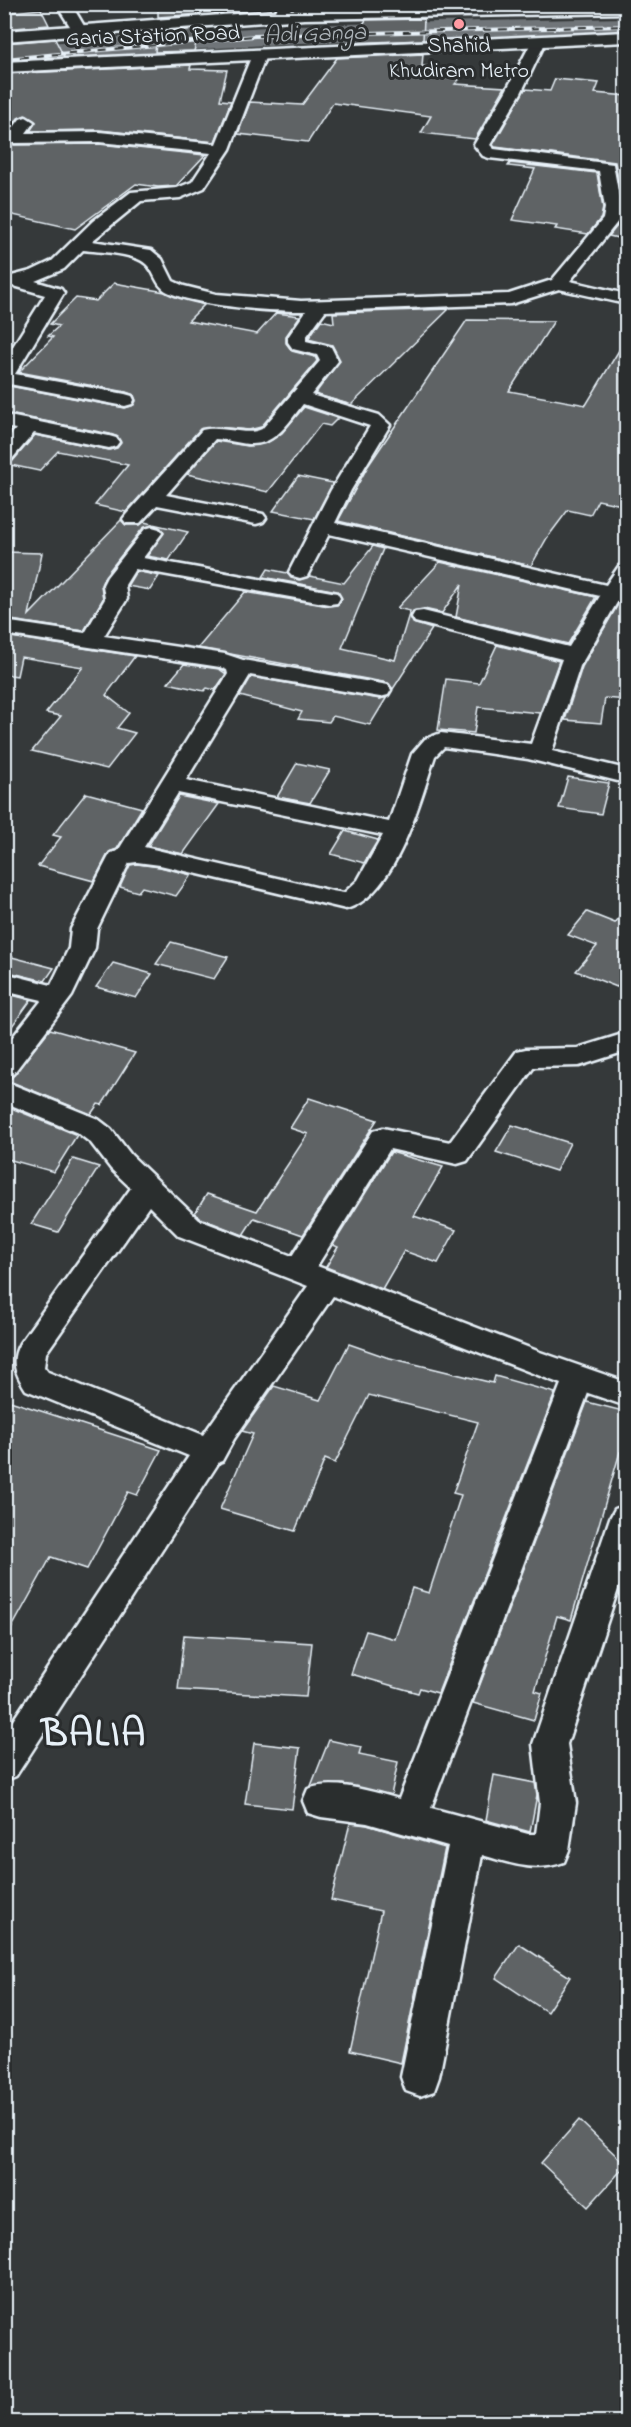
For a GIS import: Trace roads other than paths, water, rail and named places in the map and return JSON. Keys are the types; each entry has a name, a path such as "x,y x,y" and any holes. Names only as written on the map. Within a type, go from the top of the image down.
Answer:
{"street":[{"path":"63,4 80,31"},
{"path":"4,36 80,31 283,10 627,8"},
{"path":"47,33 53,63"},
{"name":"Garia Station Road","path":"4,67 627,37"},
{"path":"538,41 513,93 482,145 489,153 607,167 613,208 611,220 558,284"},
{"path":"9,282 58,265 79,244 137,196 180,193 198,185 222,149 238,101 259,55"},
{"path":"26,122 14,138 111,138 222,149"},
{"path":"79,244 145,254 156,263 166,284 196,295 280,306 511,299 558,284 627,300"},
{"path":"9,282 55,293 4,377 125,400"},
{"path":"133,519 209,434 227,432 252,438 263,438 299,397 330,361 324,351 299,345 297,342 297,336 320,305"},
{"path":"299,397 372,419 380,425 300,572"},
{"path":"4,422 109,442"},
{"path":"4,456 29,426"},
{"path":"152,498 256,518"},
{"path":"323,526 613,593"},
{"path":"91,640 117,599 114,585 152,533"},
{"path":"129,562 329,598"},
{"path":"533,753 538,752 544,746 574,655 627,570"},
{"path":"423,617 574,655"},
{"path":"4,627 225,661 238,666 380,690"},
{"path":"127,856 239,674 238,666"},
{"path":"4,1067 59,996 78,961 84,929 93,910 116,863 127,856 137,854 160,857 346,901 360,894 368,885 398,831 424,754 433,744 441,740 533,753 627,776"},
{"path":"171,784 398,831"},
{"path":"4,982 59,996"},
{"path":"4,1765 211,1452 313,1276 383,1138 458,1154 526,1058 579,1057 627,1042"},
{"path":"4,1090 88,1126 101,1136 121,1162 189,1228 627,1394"},
{"path":"147,1187 31,1351 29,1369 37,1381 211,1452"},
{"path":"408,1819 579,1377"},
{"path":"321,1801 367,1807 528,1851 551,1851 558,1803 550,1744 627,1518"},
{"path":"420,2077 468,1835"}],"waterway":[{"name":"Adi Ganga","path":"4,57 153,43 299,34 626,27"}],"railway":[{"path":"4,59 255,36 626,26"}],"place":[{"name":"Shahid Khudiram Metro","path":"459,24"}],"district":[{"name":"BALIA","path":"94,1735"}]}
